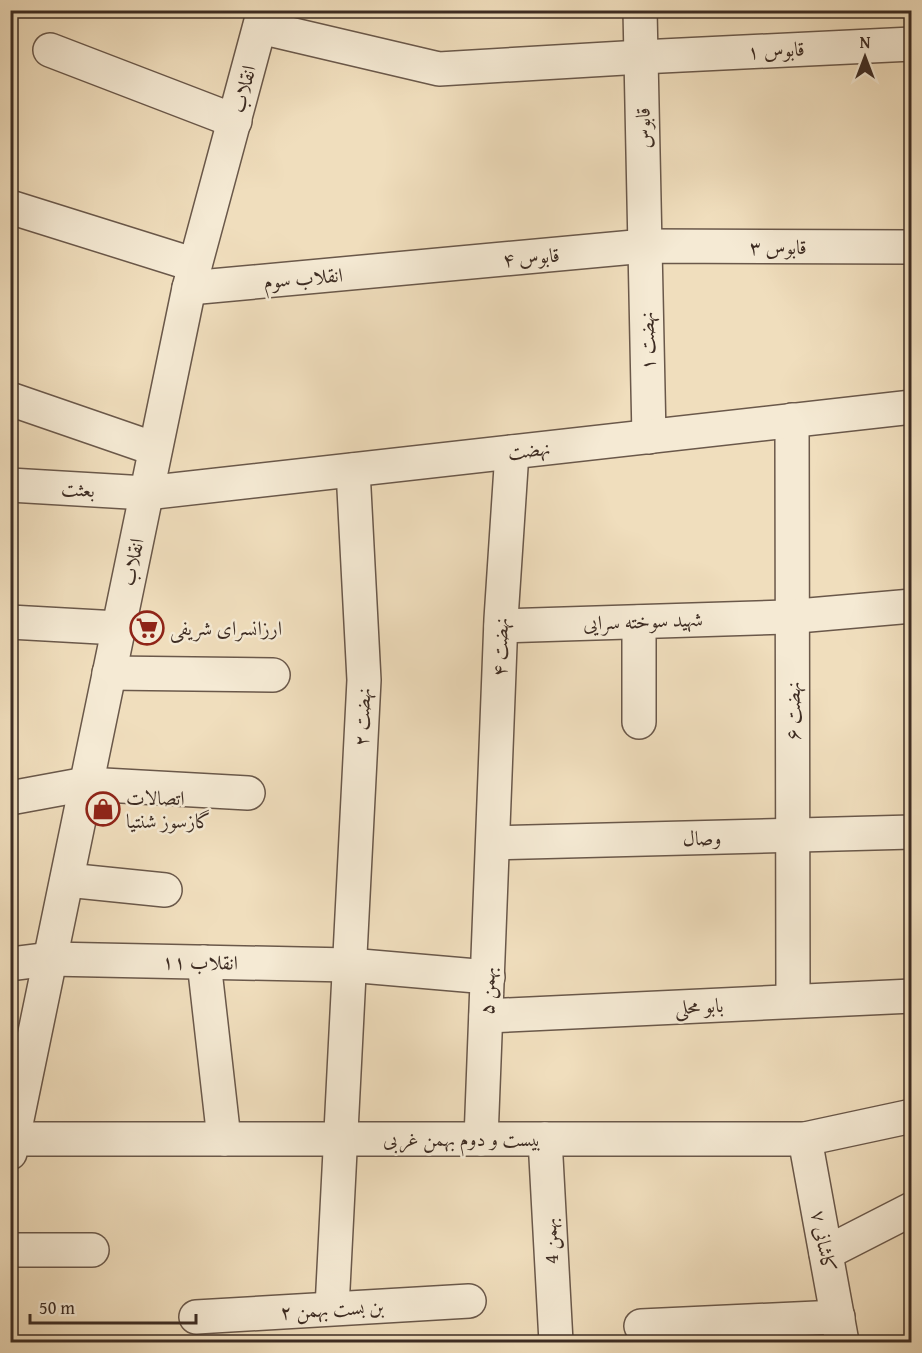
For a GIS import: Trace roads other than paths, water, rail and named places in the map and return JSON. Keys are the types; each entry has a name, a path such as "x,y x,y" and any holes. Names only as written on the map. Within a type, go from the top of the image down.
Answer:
{"street":[{"name":"قابوس","path":"640,10 645,246"},
{"name":"۱ قابوس","path":"262,19 439,69 912,44"},
{"name":"انقلاب","path":"12,1143 192,276 262,19"},
{"path":"50,50 235,121"},
{"path":"10,207 192,276"},
{"name":"۳ قابوس","path":"645,246 912,247"},
{"name":"۴ قابوس","path":"417,267 645,246"},
{"name":"۱ نهضت","path":"645,246 649,437"},
{"name":"انقلاب سوم","path":"192,276 417,267"},
{"path":"10,399 155,449"},
{"name":"نهضت","path":"146,493 912,407"},
{"name":"۶ نهضت","path":"792,420 789,617 793,1001"},
{"name":"۴ نهضت","path":"493,843 501,626 512,452"},
{"name":"۲ نهضت","path":"332,1308 364,680 353,470"},
{"name":"بعثت","path":"10,485 146,493"},
{"name":"شهید سوخته سرایی","path":"501,626 789,617 912,606"},
{"path":"10,622 118,628"},
{"path":"639,622 639,722"},
{"path":"109,673 273,675"},
{"path":"10,798 86,784 248,793"},
{"name":"وصال","path":"493,843 912,832"},
{"name":"۵ بهمن","path":"481,1138 493,843"},
{"path":"67,880 165,890"},
{"name":"۱۱ انقلاب","path":"10,964 50,959 349,965 488,977"},
{"path":"204,962 224,1138"},
{"name":"بابو محلی","path":"486,1016 912,996"},
{"name":"بیست و دوم بهمن غربی","path":"12,1143 224,1138 805,1138 912,1116"},
{"name":"بهمن 4","path":"545,1138 556,1342"},
{"name":"۷ کاشانی","path":"805,1138 840,1330"},
{"path":"826,1253 912,1209"},
{"path":"10,1250 92,1250"},
{"name":"بن بست بهمن ۲","path":"195,1317 469,1301"},
{"path":"641,1326 840,1330"}],"place":[{"name":"ارزانسرای شریفی","path":"147,628"},
{"name":"اتصالات گازسوز شنتیا","path":"103,809"}]}
